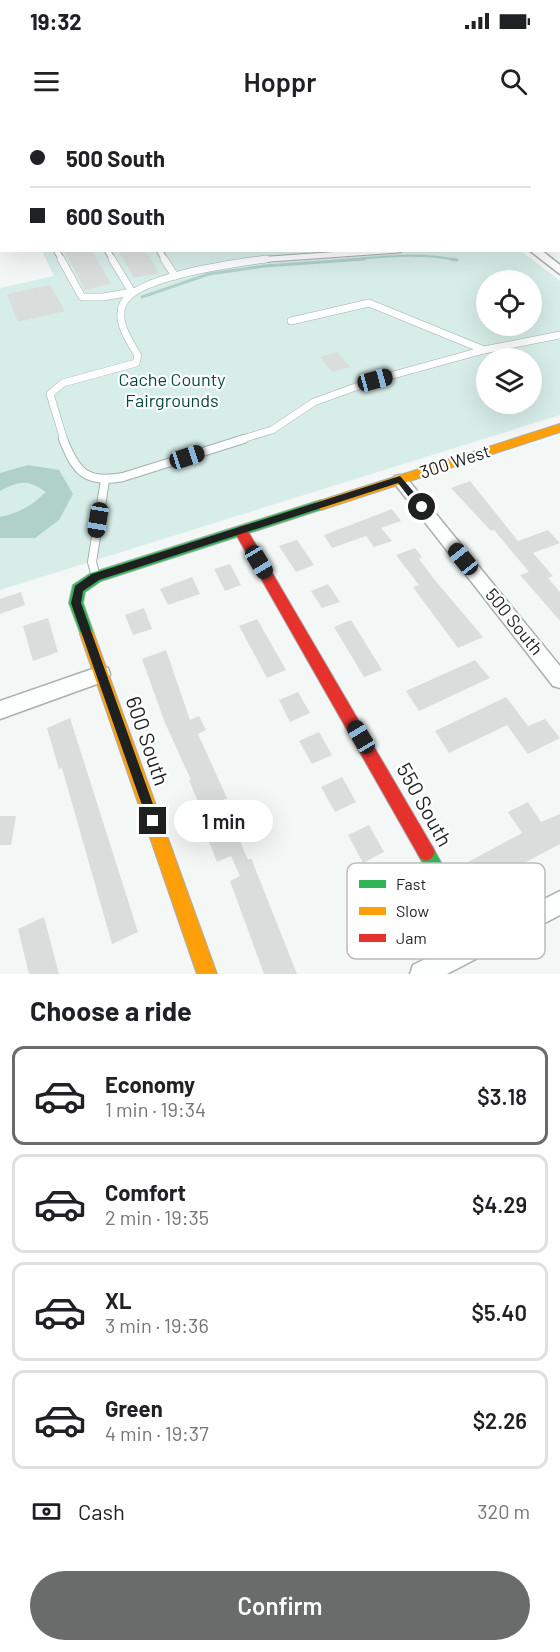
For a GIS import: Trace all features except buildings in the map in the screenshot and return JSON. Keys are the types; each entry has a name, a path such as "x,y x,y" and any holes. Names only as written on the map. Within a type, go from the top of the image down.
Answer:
{"street":[{"path":"536,252 560,271"},
{"name":"300 West","path":"78,589 96,577 560,428"},
{"name":"500 South","path":"400,480 560,680"},
{"name":"550 South","path":"241,531 432,863"},
{"name":"600 South","path":"78,589 76,603 207,974"},
{"path":"0,710 101,674"},
{"path":"545,911 560,903"},
{"path":"422,974 451,959"}],"lane":[{"path":"57,252 82,297 103,297 132,292 144,285 215,266 270,258 367,252"},
{"path":"108,252 132,292"},
{"path":"160,252 175,276"},
{"path":"132,292 122,305 121,325 138,356 136,363 63,383 50,394 73,463 87,476 105,480 123,477 272,430 314,402 375,380 476,352"},
{"path":"291,321 369,303 479,348"},
{"path":"494,348 560,335"},
{"path":"96,577 92,562 105,480"}],"green space":[{"name":"Cache County Fairgrounds","path":"42,252 522,252 560,281 560,415 0,590 0,288 54,276"}],"shaded area":[{"path":"28,465 59,470 73,494 59,520 35,538 0,538 0,517 25,508 46,492 28,483 18,483 0,491 0,473"}],"waterway":[{"path":"344,260 415,256 457,260 451,259"},
{"path":"142,297 209,274 265,266 364,259"}],"traffic: fast":[{"path":"87,634 76,603 78,589 96,577 321,505"},
{"path":"426,852 432,863"}],"traffic: slow":[{"path":"321,505 560,428"},
{"path":"87,634 207,974"}],"traffic: jam":[{"path":"241,531 426,852"}],"route":[{"path":"153,821 76,603 78,589 96,577 400,480 422,507"}]}
